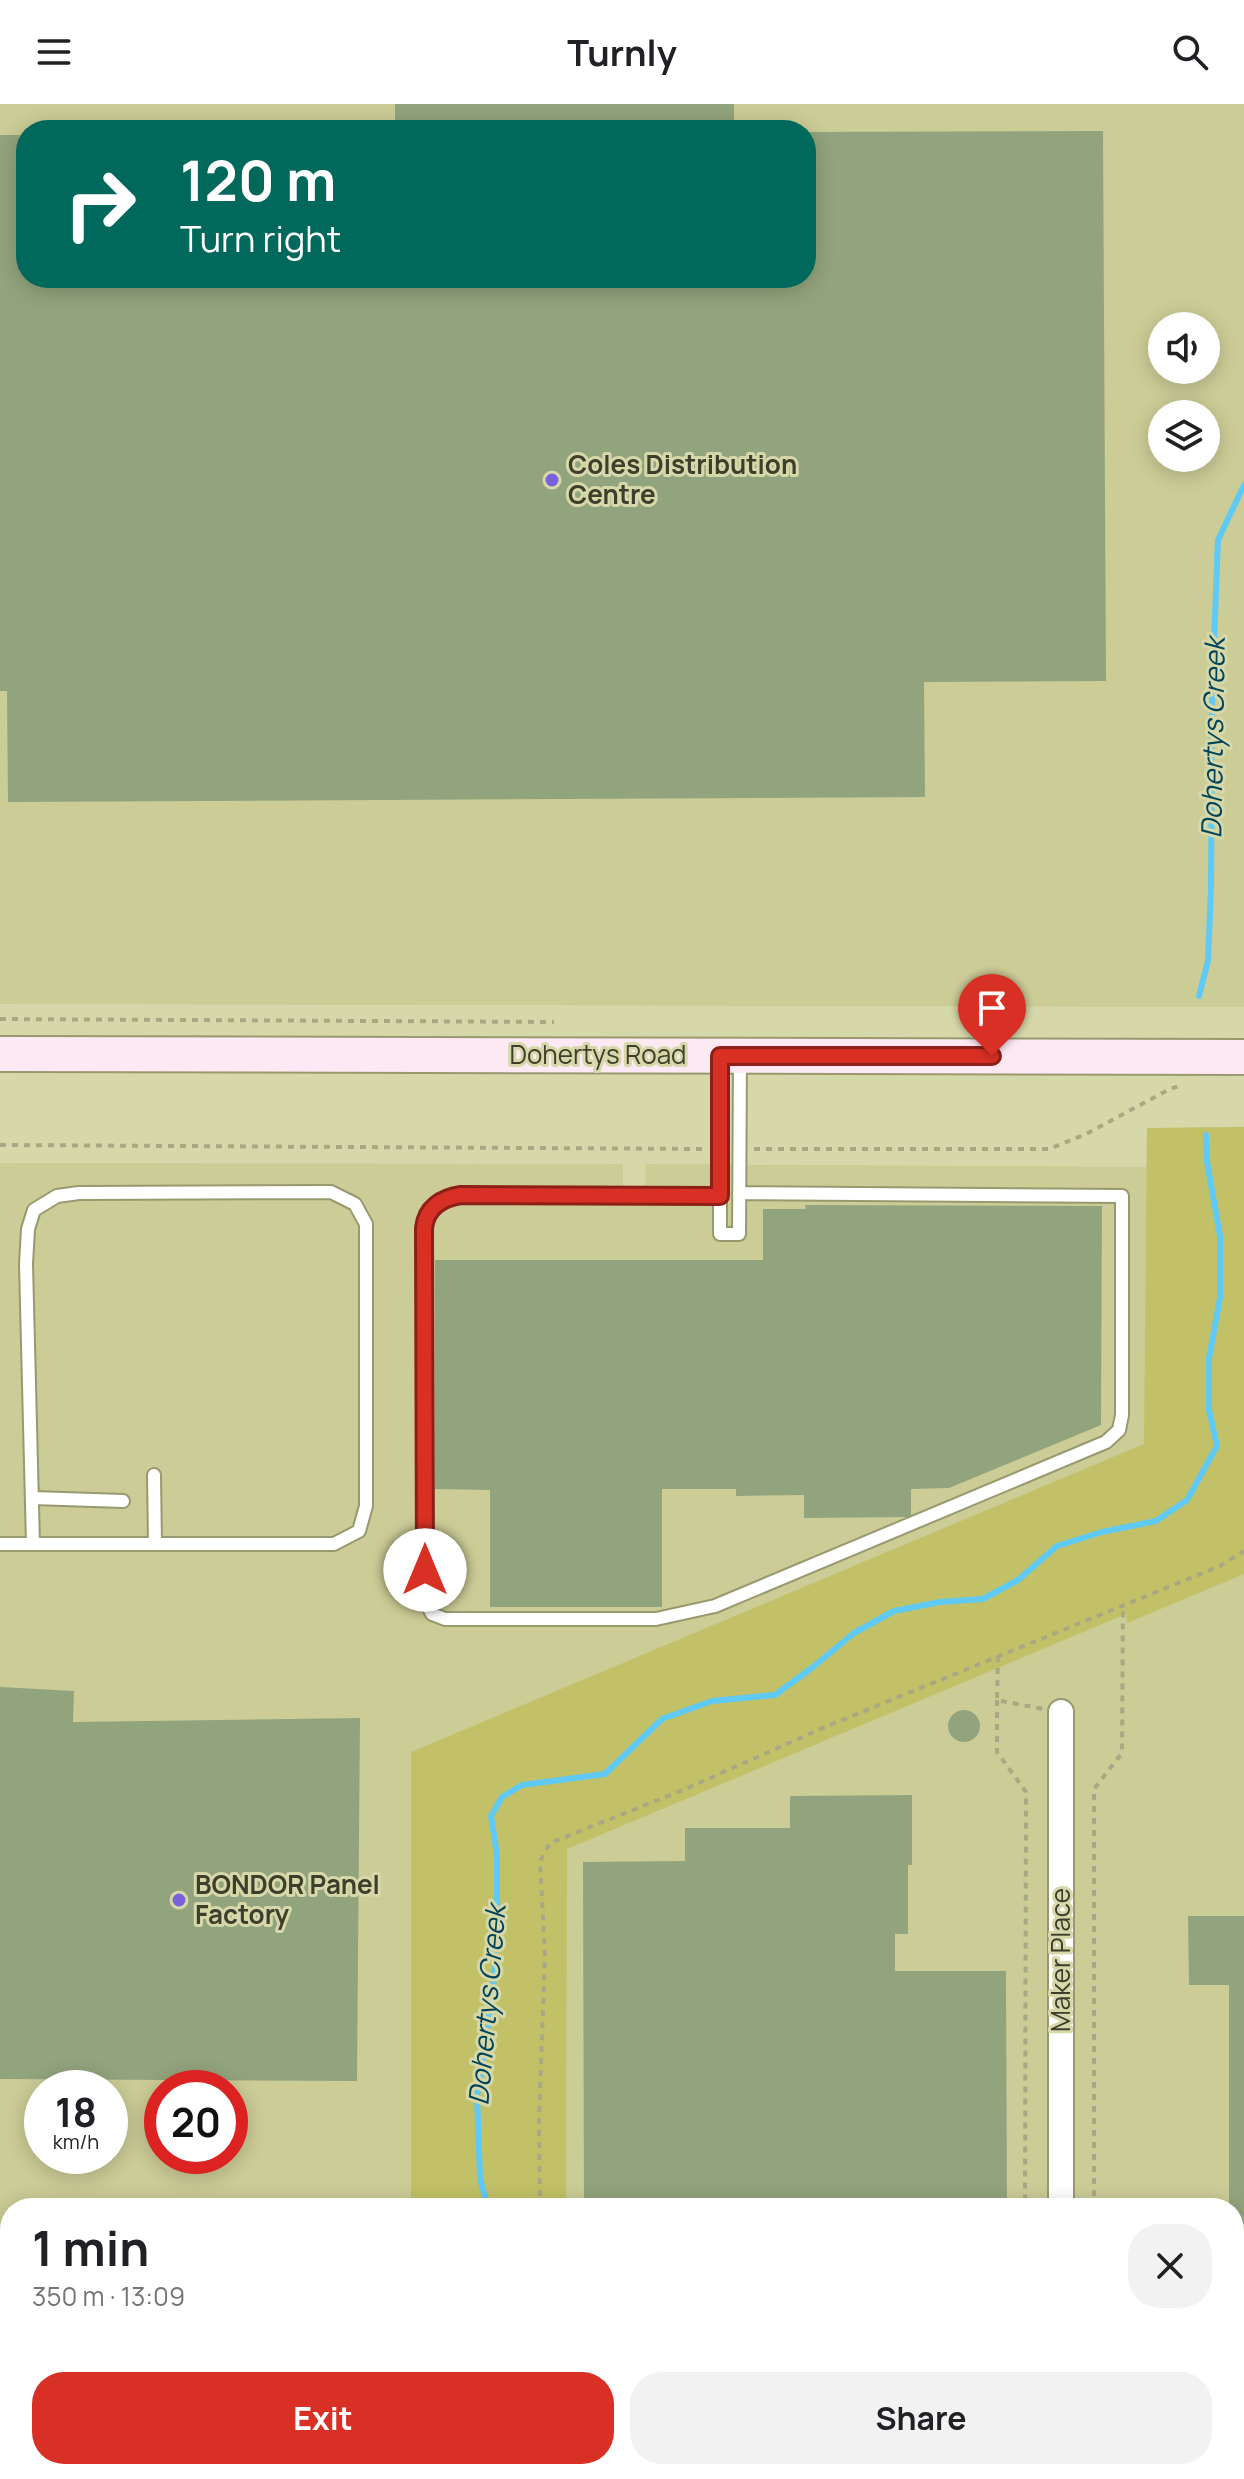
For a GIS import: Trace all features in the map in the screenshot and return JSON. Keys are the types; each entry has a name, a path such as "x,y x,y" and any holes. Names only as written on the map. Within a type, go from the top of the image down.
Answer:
{"main road":[{"name":"Dohertys Road","path":"0,1054 1244,1057"}],"street":[{"name":"Maker Place","path":"1061,1712 1061,2198"}],"lane":[{"path":"730,1056 739,1149 739,1234 720,1234 720,1149 730,1056"},
{"path":"0,1544 33,1544 155,1544 334,1544 359,1531 366,1506 366,1224 355,1204 331,1192 79,1193 57,1196 34,1210 28,1229 26,1264 33,1544"},
{"path":"720,1196 461,1195 442,1200 430,1210 424,1228 423,1267 426,1602 432,1614 445,1619 624,1620 682,1615 715,1606 1106,1442 1119,1430 1122,1415 1122,1196 739,1193"},
{"path":"154,1475 155,1544"},
{"path":"33,1498 123,1501"}],"path":[{"path":"0,1019 554,1022"},
{"path":"739,1149 1049,1149 1086,1134 1182,1085"},
{"path":"0,1145 720,1149"},
{"path":"540,2198 539,2119 545,1955 540,1861 550,1843 1220,1566 1244,1551"},
{"path":"1094,2198 1094,1789 1122,1753 1123,1606"},
{"path":"998,1656 997,1752 1026,1792 1025,2198"},
{"path":"997,1700 1061,1712"}],"shaded area":[{"name":"Coles Distribution Centre","path":"0,104 1244,104 1244,1007 0,1004"},
{"path":"1244,1127 1244,2198 0,2198 0,1163 623,1164 623,1186 645,1186 646,1164 1146,1167 1147,1128"},
{"path":"1244,1127 1244,1574 1127,1623 1126,1614 567,1849 566,2198 411,2198 411,1752 1144,1444 1147,1128"}],"building":[{"path":"395,104 734,104 734,120 395,120"},
{"name":"Coles Distribution Centre","path":"1103,131 1106,681 924,682 925,797 8,802 7,691 0,691 0,135 16,135 16,288 816,288 816,132"},
{"path":"805,1205 1102,1206 1101,1425 949,1488 911,1489 911,1517 804,1518 804,1495 736,1496 736,1489 662,1489 662,1607 490,1607 490,1490 435,1489 435,1260 763,1260 763,1209 806,1209"},
{"name":"BONDOR Panel Factory","path":"0,1687 74,1691 73,1722 360,1718 357,2081 248,2080 248,2070 144,2070 144,2080 128,2080 128,2070 24,2070 24,2079 0,2079"},
{"path":"964,1710 975,1715 980,1726 975,1737 964,1742 953,1737 948,1726 953,1715"},
{"path":"912,1795 908,1934 895,1934 895,1971 1006,1971 1007,2198 584,2198 583,1862 685,1861 685,1828 790,1828 790,1796"},
{"path":"1188,1916 1244,1916 1244,2198 1229,2198 1229,1985 1189,1985"}],"waterway":[{"name":"Dohertys Creek","path":"1199,996 1208,961 1218,540 1244,485"},
{"name":"Dohertys Creek","path":"485,2198 480,2178 477,2096 493,1991 497,1855 491,1816 502,1797 522,1785 605,1774 662,1719 712,1701 775,1695 854,1633 894,1611 940,1602 983,1599 1018,1580 1057,1546 1102,1532 1156,1521 1187,1500 1217,1446 1209,1410 1209,1358 1220,1298 1220,1236 1207,1162 1206,1135"}],"place":[{"name":"Coles Distribution Centre","path":"552,480"},
{"name":"BONDOR Panel Factory","path":"179,1900"}],"route":[{"path":"425,1570 424,1222 430,1210 442,1200 461,1195 720,1196 720,1056 992,1056"}]}
